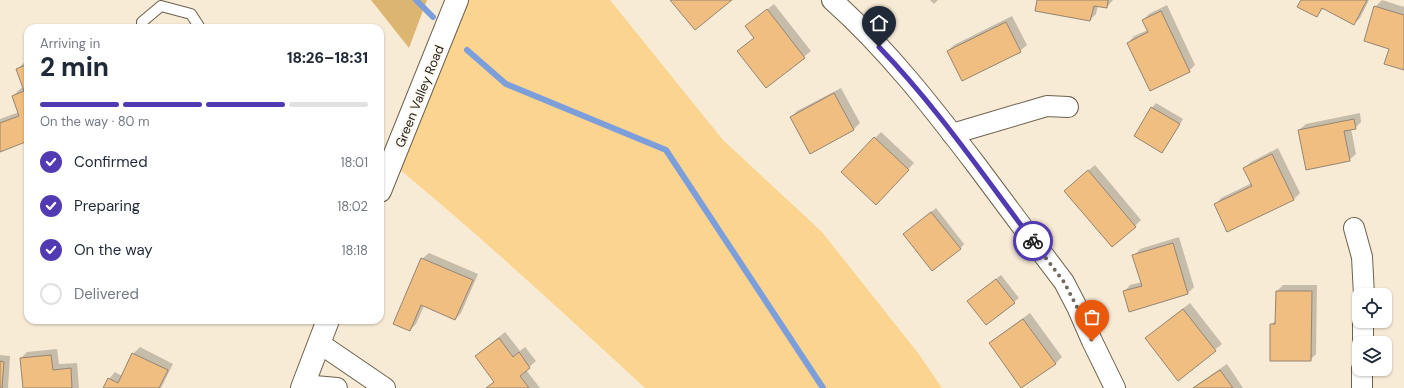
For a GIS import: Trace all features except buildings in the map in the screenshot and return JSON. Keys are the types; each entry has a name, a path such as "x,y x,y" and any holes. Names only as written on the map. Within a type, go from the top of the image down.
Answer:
{"street":[{"name":"Green Valley Road","path":"384,181 458,0"},
{"path":"832,0 850,16 899,67 952,134 1064,282 1115,388"},
{"path":"952,134 1047,106 1068,107"},
{"path":"1354,228 1362,257 1364,288"},
{"path":"326,324 303,386 337,388"},
{"path":"319,343 385,388"},
{"path":"1362,376 1362,388"},
{"path":"380,388 385,388"}],"lane":[{"path":"142,24 142,22 161,6 191,14 197,24"}],"shaded area":[{"path":"371,0 427,0 409,48"},
{"path":"455,0 610,0 723,140 822,232 918,353 942,388 645,388 583,330 457,218 392,163"}],"waterway":[{"path":"416,0 433,17"},
{"path":"467,50 506,84 666,150 823,388"}],"way so far":[{"path":"1033,241 1064,282 1092,341"}],"route":[{"path":"879,47 899,67 1033,241"}]}
